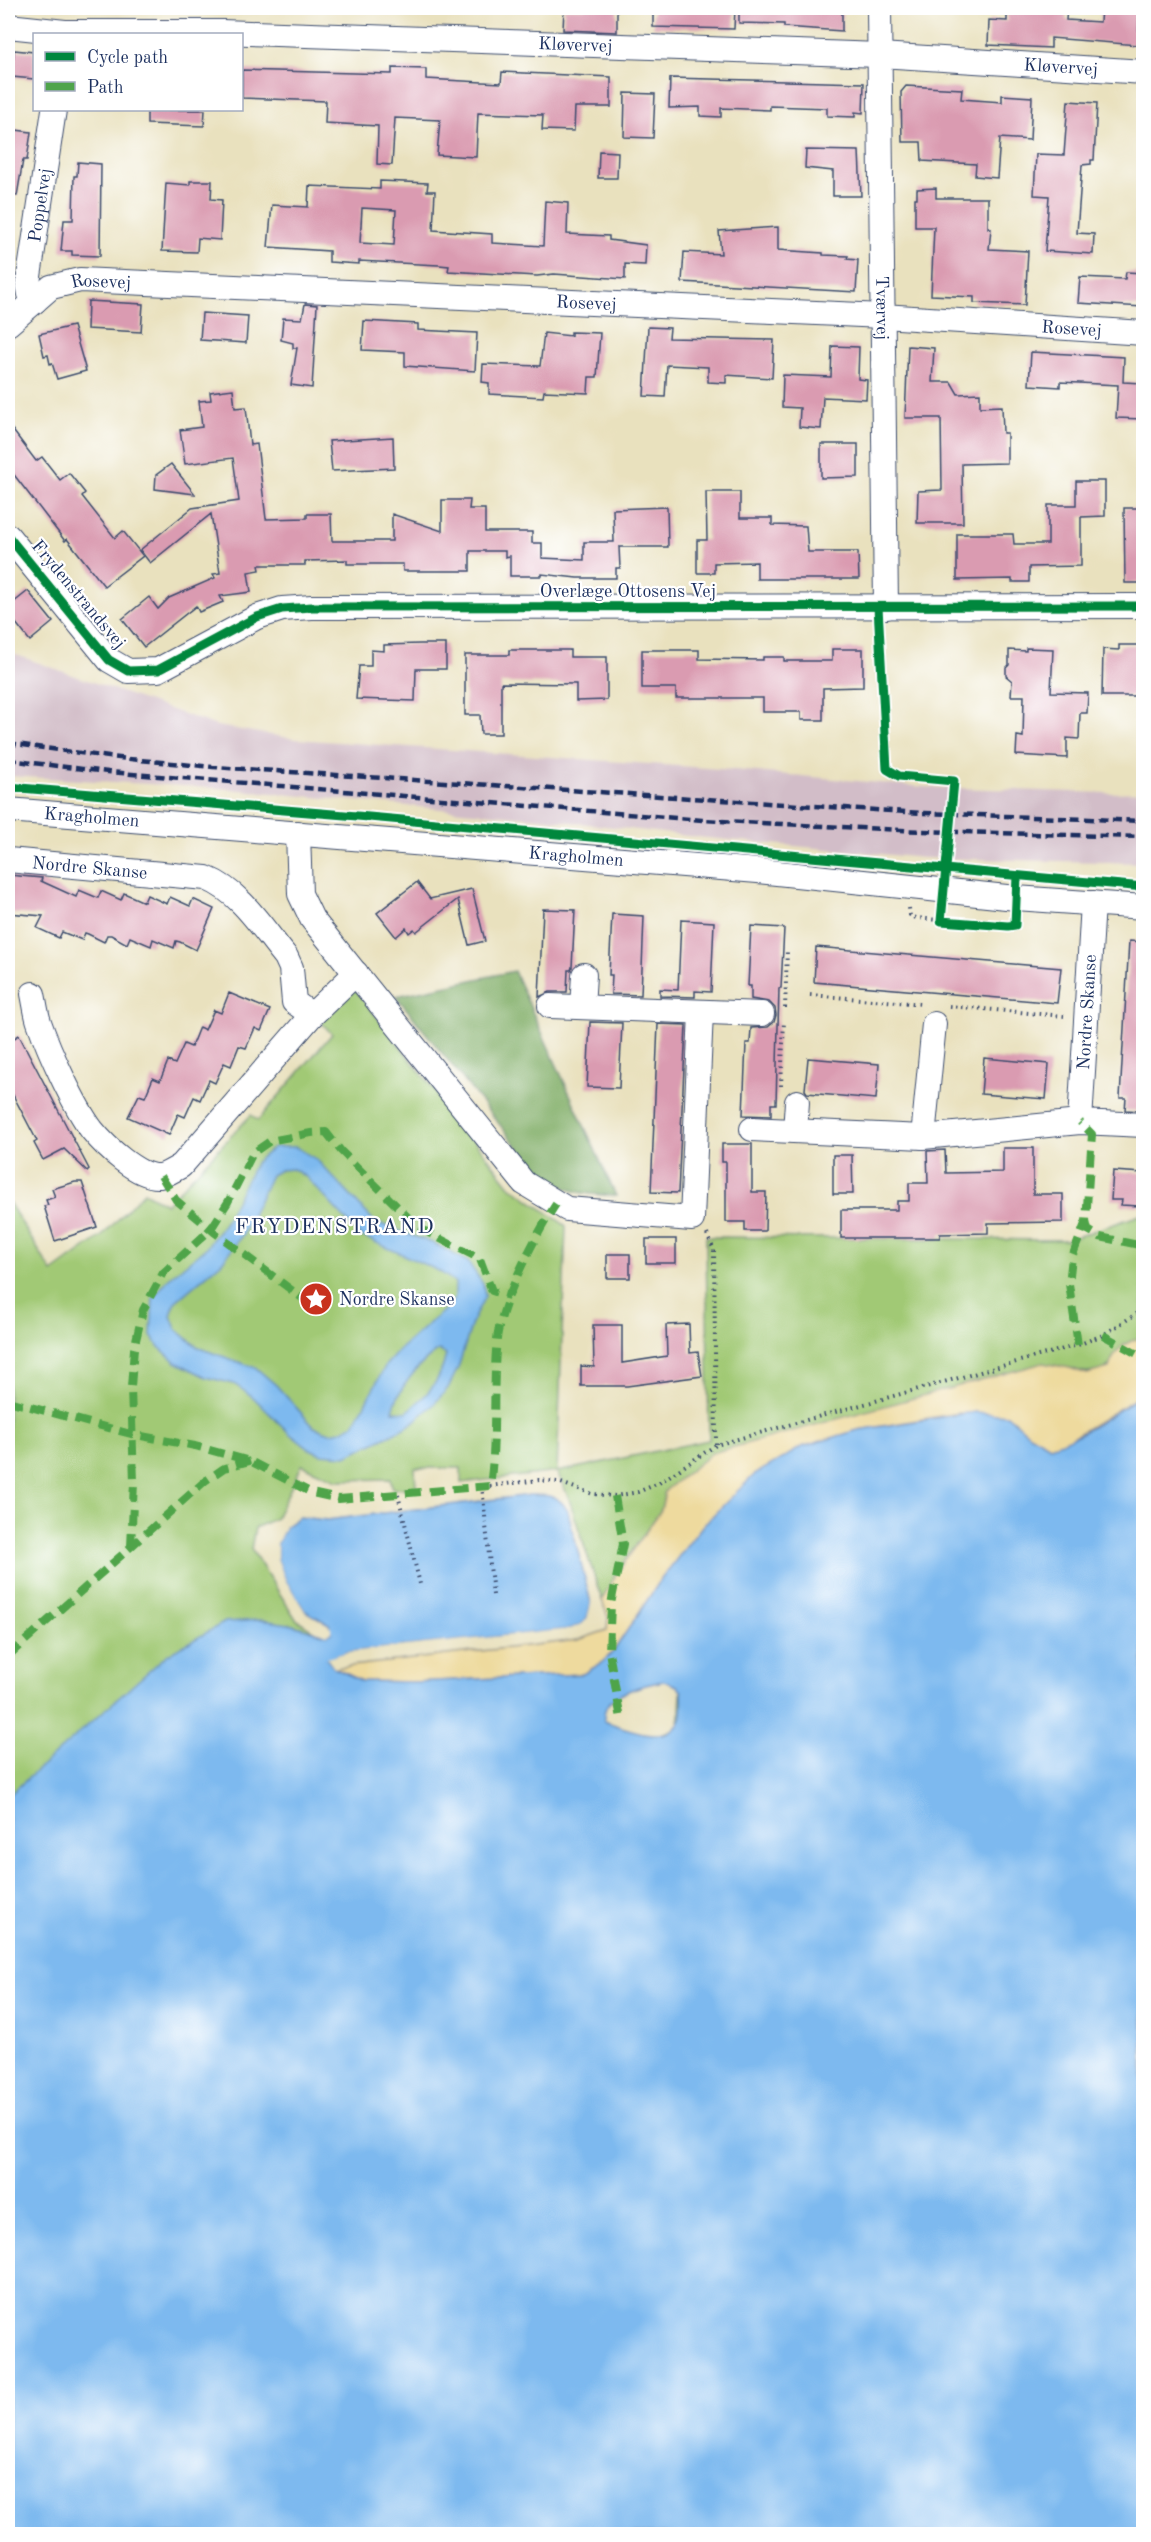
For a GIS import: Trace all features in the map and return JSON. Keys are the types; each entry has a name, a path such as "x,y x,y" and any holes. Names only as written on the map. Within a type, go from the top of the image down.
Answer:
{"street":[{"name":"Tværvej","path":"879,8 886,607"},
{"name":"Kløvervej","path":"8,26 65,33 222,32 880,55 1143,72"},
{"name":"Poppelvej","path":"35,302 30,294 28,283 54,111"},
{"name":"Rosevej","path":"35,302 51,287 80,280 884,316 1143,333"},
{"path":"8,324 35,302"},
{"name":"Frydenstrandsvej","path":"8,536 109,660 128,671"},
{"name":"Overlæge Ottosens Vej","path":"128,671 158,670 225,632 282,609 312,607 1143,606"},
{"name":"Kragholmen","path":"8,810 759,871 1016,898 1143,907"},
{"path":"298,833 300,894 312,919 524,1183 567,1209 692,1219 701,1012"},
{"name":"Nordre Skanse","path":"8,860 206,878 221,884 234,894 286,957 291,968 294,1002 312,1015"},
{"name":"Nordre Skanse","path":"1080,1122 1093,903"},
{"path":"33,994 38,1020 77,1104 93,1130 128,1164 145,1173 161,1176 181,1166 312,1015 356,973"},
{"path":"582,1007 584,975"},
{"path":"550,1006 762,1014"},
{"path":"923,1137 934,1024"},
{"path":"795,1131 797,1102"},
{"path":"752,1129 923,1137 1080,1122 1143,1125"}],"path":[{"path":"899,776 954,781"},
{"path":"909,907 910,915 916,918 1008,927"},
{"path":"692,1219 709,1237 714,1250 716,1445"},
{"path":"490,1486 538,1480 558,1482 593,1494 615,1496 638,1492 659,1483 716,1445 1078,1345 1103,1335 1143,1309"},
{"path":"482,1486 493,1596"},
{"path":"398,1495 422,1588"}],"shaded area":[{"path":"8,652 217,726 296,739 735,770 925,787 1108,793 1143,792 1143,863 923,858 218,788 8,776"}],"green space":[{"path":"514,971 616,1196 574,1191 557,1184 537,1171 396,996"},
{"path":"355,989 510,1186 566,1226 557,1472 461,1483 461,1468 415,1468 416,1487 393,1489 390,1479 337,1480 302,1465 276,1518 255,1528 251,1549 296,1619 316,1632 289,1624 272,1671 604,1721 632,1731 662,1734 679,1725 682,1680 843,1585 8,2534 8,1201 52,1272 103,1235 144,1192 166,1204 251,1115 258,1120 332,1034 321,1022"},
{"path":"1143,1214 1143,1337 1132,1342 1106,1368 1097,1372 1086,1372 1070,1368 665,1491 661,1510 613,1579 602,1600 568,1496 557,1472 709,1440 706,1237 1067,1240"}],"sand":[{"path":"1143,1337 1143,1394 1065,1442 1050,1446 1029,1434 1007,1415 959,1413 858,1430 802,1447 662,1578 613,1652 605,1661 583,1674 413,1682 362,1681 334,1668 578,1640 607,1630 608,1617 602,1600 613,1579 661,1510 665,1491 712,1453 1043,1363 1087,1374 1109,1368 1121,1347"}],"water":[{"path":"274,1147 296,1147 316,1159 375,1222 435,1244 468,1262 483,1284 485,1296 473,1320 458,1368 448,1388 433,1405 408,1426 346,1456 321,1454 308,1448 290,1434 253,1397 234,1384 206,1377 176,1362 159,1347 151,1335 153,1298 169,1278 207,1247 225,1222 256,1162","holes":["293,1169 306,1177 361,1236 437,1270 455,1282 455,1297 449,1306 401,1348 386,1365 354,1424 341,1431 330,1433 314,1427 276,1385 256,1368 199,1348 176,1329 171,1316 175,1302 222,1262 243,1234 271,1175 280,1170","439,1350 446,1355 437,1381 407,1412 393,1411 399,1394 410,1377"]},
{"path":"1143,1394 1143,2534 8,2534 8,1796 167,1655 225,1622 261,1620 289,1624 327,1635 331,1633 329,1624 305,1611 286,1581 277,1558 277,1544 285,1527 299,1517 327,1520 530,1495 557,1499 568,1512 591,1603 587,1619 582,1624 570,1629 347,1652 327,1659 334,1668 362,1681 413,1682 583,1674 600,1664 613,1652 662,1578 703,1525 755,1474 802,1447 858,1430 975,1412 1007,1415 1029,1434 1050,1446 1087,1430","holes":["664,1681 677,1686 682,1692 682,1714 680,1722 672,1731 663,1734 642,1733 604,1721 607,1705 620,1695"]}],"pier":[{"path":"283,1525 285,1527 277,1544 277,1558 286,1581 305,1611 331,1627 331,1632 327,1635 308,1627 327,1632 329,1629 303,1613 283,1583 274,1559 274,1544"},
{"path":"590,1586 594,1603 590,1620 584,1627 571,1632 347,1655 332,1660 339,1667 334,1668 327,1658 347,1652 570,1629 587,1619 591,1603"}],"building":[{"path":"564,8 617,8 617,32 563,30"},
{"path":"653,8 735,8 734,29 653,27"},
{"path":"739,8 842,8 842,31 784,27 784,24 739,23"},
{"path":"1013,8 1067,8 1066,20 1100,22 1101,8 1139,8 1138,45 1051,38 1051,48 988,45 989,20 1007,21 1007,14 1013,14"},
{"path":"14,50 33,52 33,79 12,77"},
{"path":"392,68 426,69 426,79 501,83 502,72 611,77 611,107 575,107 574,131 542,130 543,115 478,113 476,157 437,155 440,120 395,118 392,165 377,164 378,126 325,123 326,101 243,98 243,70 392,74"},
{"path":"670,78 864,83 863,113 855,112 855,117 827,116 827,108 770,106 770,110 721,108 721,117 700,116 700,107 669,108"},
{"path":"906,86 962,89 961,99 1002,102 1002,95 1032,97 1030,140 1000,138 997,178 975,176 976,164 922,161 921,142 902,142 901,92"},
{"path":"625,93 655,94 653,138 624,137"},
{"path":"1068,101 1097,103 1094,160 1091,160 1091,164 1082,165 1077,233 1094,234 1093,254 1045,251 1049,196 1034,195 1036,154 1064,155"},
{"path":"147,111 205,111 204,126 147,124"},
{"path":"8,129 31,132 27,160 23,160 17,196 8,195"},
{"path":"806,150 859,151 861,196 833,196 833,171 805,168"},
{"path":"599,151 618,152 617,178 598,178"},
{"path":"78,162 101,164 100,256 72,255 72,251 61,251 64,220 73,220 74,176 77,176"},
{"path":"190,181 212,181 211,199 222,200 220,240 198,238 197,252 162,251 166,183 190,185"},
{"path":"380,181 428,183 427,191 435,191 433,230 492,234 492,243 543,246 545,201 568,203 567,234 609,236 609,240 646,245 645,265 625,264 625,279 554,274 537,276 448,271 449,266 439,265 359,261 359,264 329,262 329,251 268,247 272,205 308,207 309,186 380,189","holes":["362,208 396,210 394,245 360,243"]},
{"path":"936,188 936,198 988,198 988,228 991,228 989,249 1028,251 1025,305 974,303 974,297 931,295 934,227 915,227 915,198 917,198 917,189"},
{"path":"778,227 778,250 848,256 847,259 858,260 856,292 682,282 684,252 721,254 719,231"},
{"path":"1126,272 1143,273 1143,307 1078,303 1080,277 1125,279"},
{"path":"88,301 143,304 141,332 87,329"},
{"path":"305,304 317,305 312,388 291,385 297,348 293,348 293,343 281,340 283,318 302,319"},
{"path":"202,313 248,316 246,343 200,340"},
{"path":"364,321 418,324 418,330 477,333 475,371 405,366 405,352 362,350"},
{"path":"73,326 86,371 57,379 48,355 44,356 39,334"},
{"path":"648,327 670,328 669,338 774,340 772,378 726,375 726,383 708,382 708,367 667,365 665,397 644,396"},
{"path":"571,332 600,333 597,377 589,377 588,393 544,391 543,397 489,394 489,383 482,382 483,364 540,366 544,333 571,336"},
{"path":"832,346 859,347 858,379 867,380 866,399 823,397 821,429 799,427 800,408 782,407 783,375 831,377"},
{"path":"908,346 934,348 932,382 951,382 958,394 980,393 980,407 1002,406 1003,433 1007,433 1007,463 962,464 963,523 917,523 918,491 942,490 941,418 905,418"},
{"path":"1031,352 1124,357 1123,382 1143,383 1143,419 1116,418 1118,385 1060,382 1060,387 1029,385"},
{"path":"233,389 235,408 246,407 250,445 257,444 266,519 307,518 307,514 331,514 332,541 392,541 392,514 442,531 442,500 470,500 469,509 485,509 485,532 532,532 532,543 542,543 542,558 584,560 584,542 614,542 613,509 667,507 668,547 619,547 620,568 616,568 616,578 577,578 542,574 542,576 510,576 510,556 505,557 505,551 470,551 470,571 403,571 403,564 347,564 347,560 305,561 305,565 259,565 260,570 248,572 251,592 220,596 223,602 199,612 196,606 144,647 122,619 149,597 158,609 169,598 215,578 213,574 220,573 211,514 150,563 140,550 192,508 239,501 233,458 185,464 180,430 202,427 199,401 211,400 210,392"},
{"path":"8,424 36,461 42,457 60,480 69,473 85,493 82,496 115,538 123,531 143,556 104,586 67,539 65,541 8,467"},
{"path":"393,437 394,468 332,471 329,441"},
{"path":"821,444 858,444 858,477 821,478"},
{"path":"171,464 195,494 155,489 156,475"},
{"path":"1076,481 1105,481 1105,516 1081,517 1081,566 1029,567 1029,582 1012,582 1012,579 957,580 957,534 1013,534 1014,544 1048,544 1048,505 1076,505"},
{"path":"706,492 740,492 740,518 772,518 772,525 806,526 808,552 858,552 859,579 757,579 757,562 714,563 714,573 697,573 697,540 707,540"},
{"path":"1124,508 1143,508 1143,583 1125,583"},
{"path":"28,591 53,622 30,641 8,613 8,607"},
{"path":"446,644 446,669 416,669 415,701 356,699 359,666 371,666 371,650 384,651 384,645"},
{"path":"1119,645 1143,645 1143,696 1102,696 1103,649 1119,650"},
{"path":"1026,648 1053,649 1051,692 1088,693 1087,713 1080,713 1079,739 1067,738 1067,758 1016,755 1017,736 1023,737 1024,696 1011,696 1012,681 1006,676 1006,668 1009,665 1009,650 1026,651"},
{"path":"832,649 863,649 863,687 823,688 823,720 801,720 801,712 763,712 763,698 676,698 676,688 642,688 642,650 699,650 699,659 763,660 763,657 784,657 784,661 832,661"},
{"path":"509,650 570,650 570,657 607,657 607,700 576,701 576,684 501,683 501,734 481,734 480,715 465,715 465,655 509,655"},
{"path":"8,875 42,878 41,881 76,897 79,890 98,898 101,891 121,900 124,893 144,902 147,895 167,904 170,897 190,906 193,899 214,909 196,950 176,941 174,948 153,939 151,946 130,937 127,944 111,935 107,935 104,942 85,933 82,940 62,932 59,938 37,928 43,916 8,913"},
{"path":"417,882 430,899 472,889 485,941 469,945 458,899 416,932 414,929 409,933 406,928 396,937 377,913"},
{"path":"543,909 575,910 572,967 568,970 567,992 550,992 539,997"},
{"path":"612,914 644,916 641,995 611,994 612,975 609,975"},
{"path":"681,920 714,922 711,992 695,991 695,997 660,996 660,989 678,990"},
{"path":"751,926 784,928 781,988 779,988 776,1104 771,1104 771,1116 743,1115 746,1043 750,1043 751,1028 768,1027 774,1022 776,1015 775,1008 769,1002 751,999 751,986 748,986"},
{"path":"1129,941 1143,942 1143,1111 1125,1110 1126,1098 1120,1098"},
{"path":"816,947 1061,968 1057,1003 814,982"},
{"path":"229,993 270,1010 261,1031 255,1028 246,1048 239,1046 231,1066 224,1063 215,1083 209,1080 200,1100 194,1097 185,1117 178,1114 169,1135 128,1117 139,1095 145,1097 153,1078 160,1081 168,1061 175,1064 184,1044 191,1047 199,1027 205,1030 214,1010 221,1013"},
{"path":"590,1022 622,1023 619,1088 587,1087"},
{"path":"658,1024 686,1025 678,1193 651,1192"},
{"path":"19,1035 89,1169 87,1171 64,1149 43,1160 34,1143 37,1141 13,1095 8,1098 8,1042"},
{"path":"808,1058 879,1064 876,1099 807,1093 805,1090"},
{"path":"984,1058 1049,1064 1046,1099 981,1094"},
{"path":"722,1144 752,1144 752,1192 766,1192 765,1231 745,1231 745,1222 726,1222 726,1162 722,1162"},
{"path":"1003,1148 1033,1148 1033,1194 1063,1194 1063,1222 988,1223 988,1233 940,1234 940,1238 841,1238 841,1210 897,1210 897,1201 909,1201 909,1183 928,1183 927,1151 945,1150 946,1173 1003,1172"},
{"path":"833,1155 852,1155 853,1194 833,1194"},
{"path":"1113,1171 1143,1173 1143,1202 1139,1201 1139,1206 1121,1205 1122,1200 1111,1200"},
{"path":"82,1182 97,1227 55,1241 44,1206 48,1205 46,1200 55,1197 52,1189"},
{"path":"646,1239 676,1239 676,1263 646,1263"},
{"path":"607,1254 630,1254 630,1278 607,1278"},
{"path":"689,1324 690,1353 698,1352 702,1376 627,1386 581,1386 581,1366 594,1367 593,1325 622,1325 622,1363 667,1356 666,1325"}],"railway":[{"path":"8,743 109,757 213,767 922,813 1144,821"},
{"path":"8,760 108,772 702,820 922,831 1144,837"}],"marked path":[{"path":"1078,1345 1069,1284 1072,1257 1086,1221 1092,1134 1080,1122"},
{"path":"131,1547 134,1482 131,1387 134,1349 143,1310 163,1273 211,1229 228,1202 253,1153 270,1141 326,1132 341,1151 419,1228 480,1259 492,1291 509,1296"},
{"path":"161,1176 176,1200 214,1232 318,1310"},
{"path":"8,1401 131,1434 195,1446 250,1461 312,1493 339,1499 490,1486 497,1339 500,1324 520,1270 538,1233 556,1204"},
{"path":"1086,1221 1088,1230 1100,1237 1144,1246"},
{"path":"1103,1335 1144,1358"},
{"path":"8,1656 205,1481 224,1468 250,1461"},
{"path":"615,1496 623,1544 611,1604 609,1652 621,1719"}],"cycle path":[{"path":"8,536 109,660 128,671 158,670 257,617 282,609 312,607 1144,606"},
{"path":"878,607 887,769 899,776 954,781 941,921 1015,925 1017,876"},
{"path":"8,787 1144,887"}],"place":[{"name":"Nordre Skanse","path":"316,1299"}],"district":[{"name":"FRYDENSTRAND","path":"335,1226"}]}
